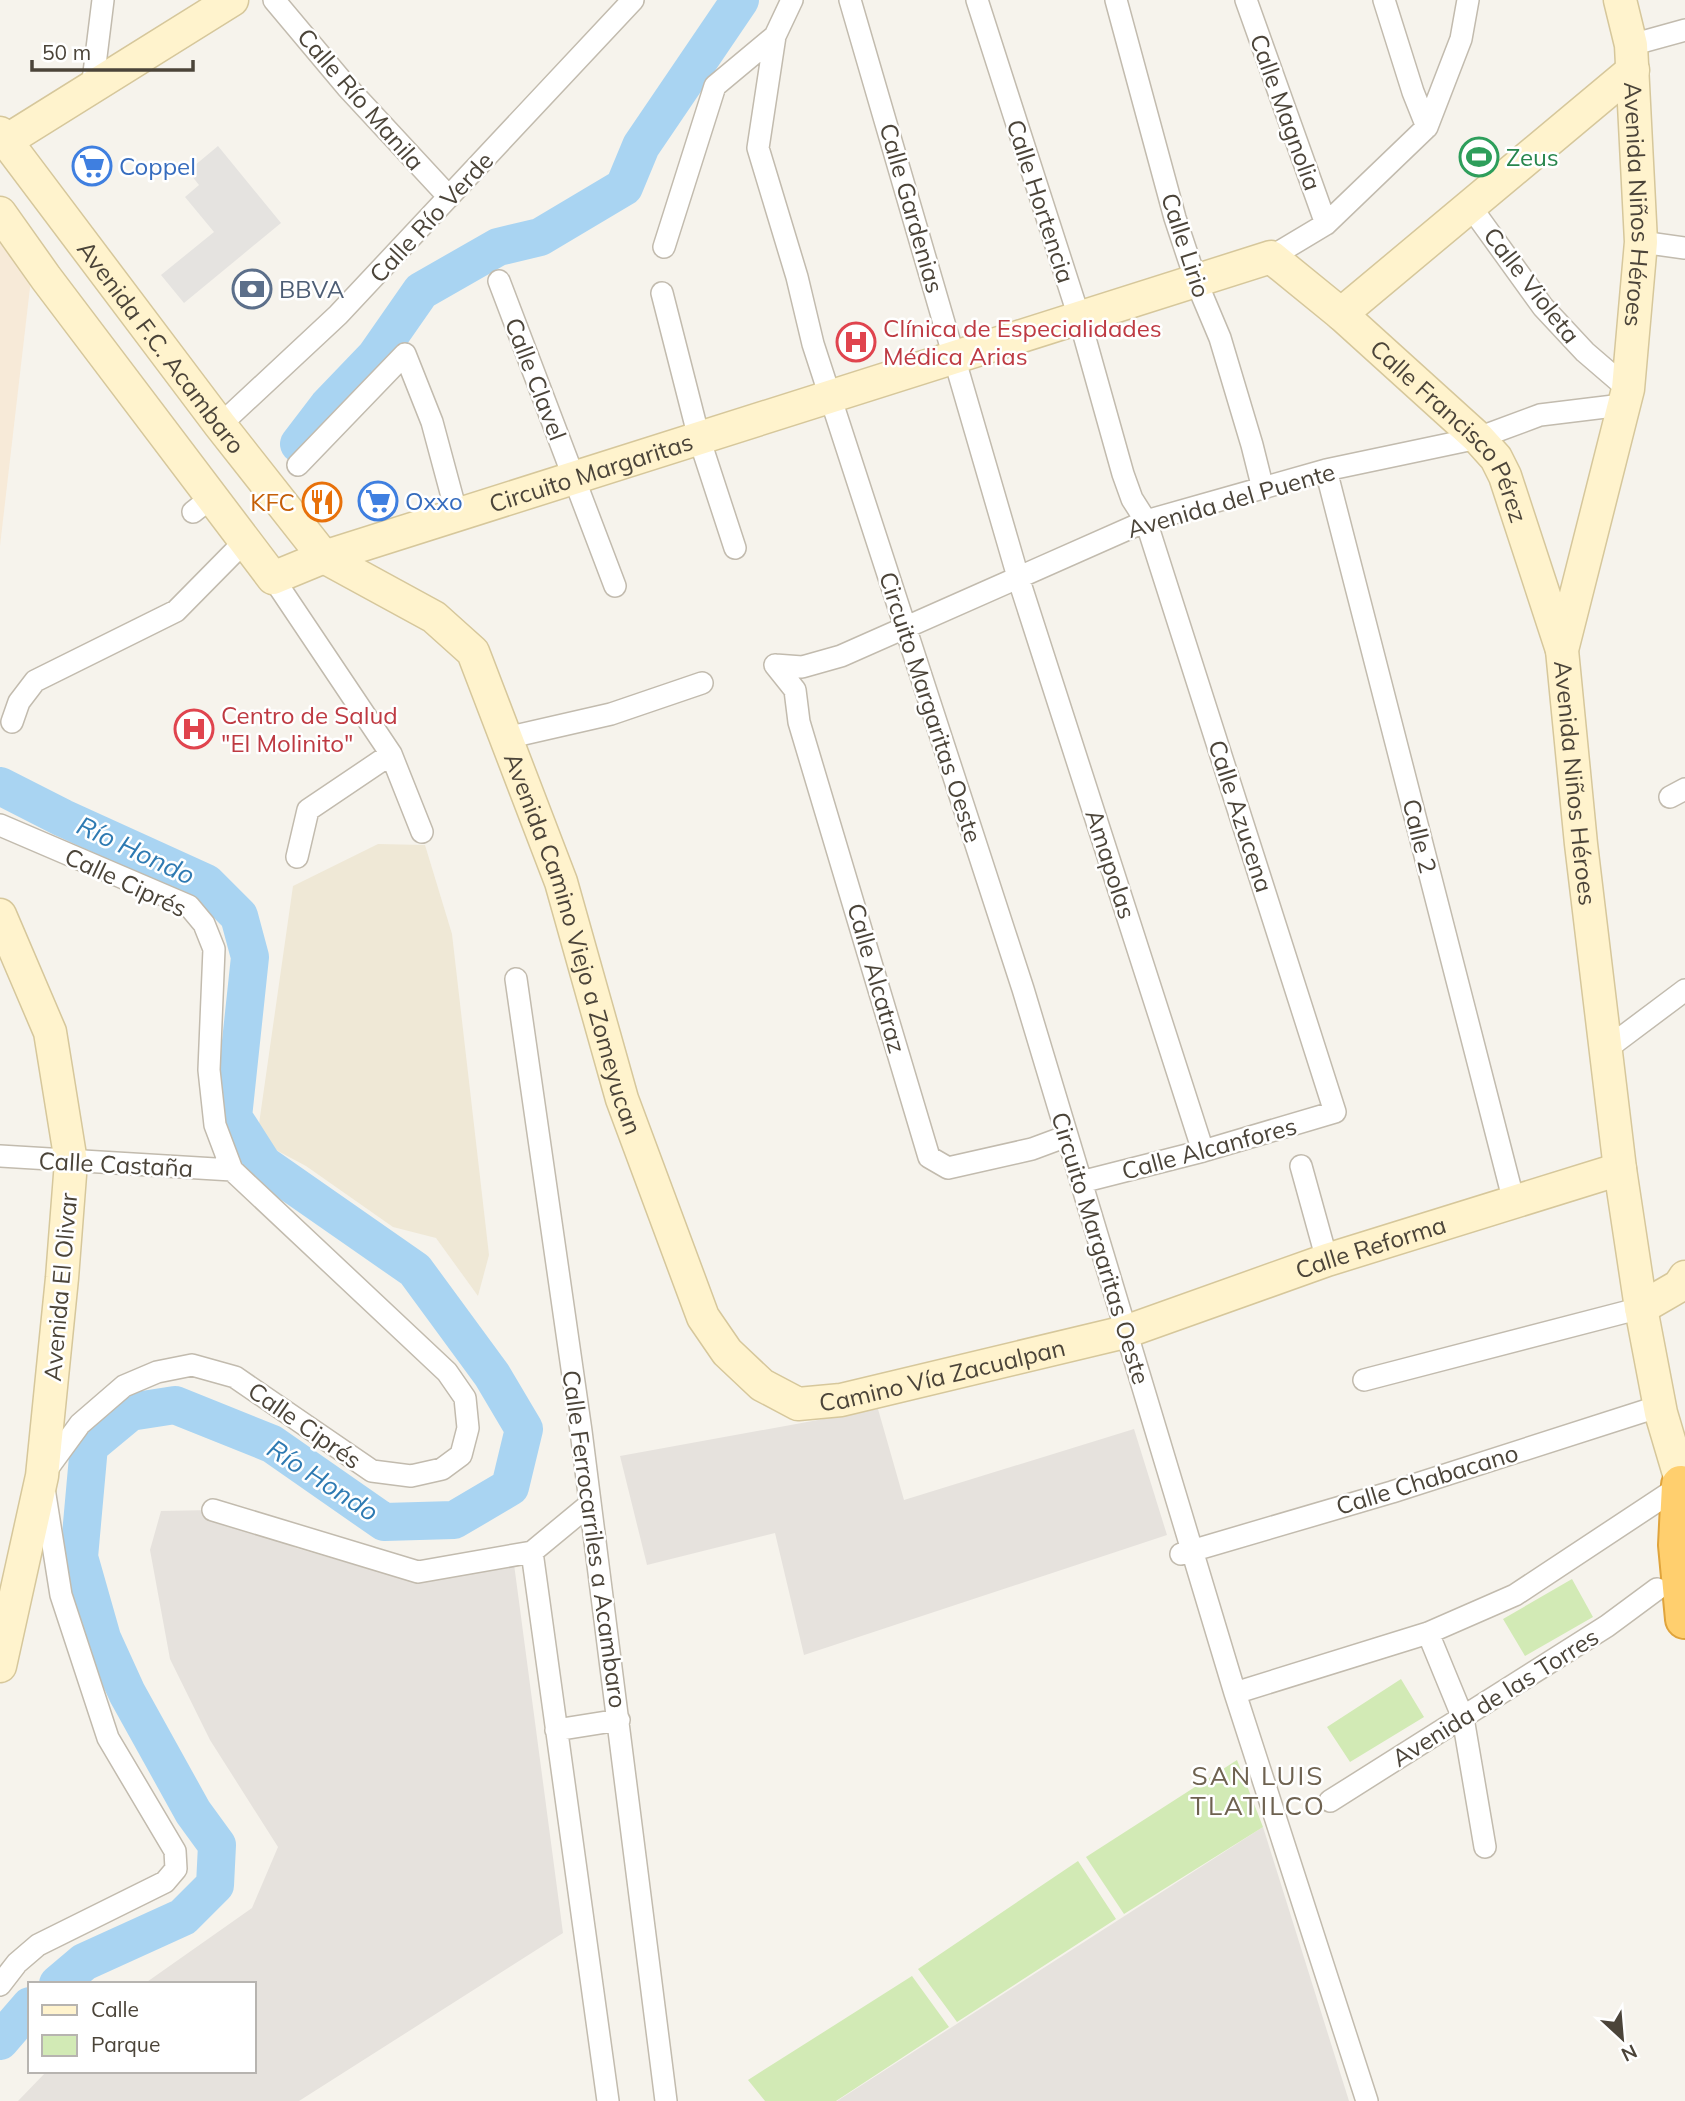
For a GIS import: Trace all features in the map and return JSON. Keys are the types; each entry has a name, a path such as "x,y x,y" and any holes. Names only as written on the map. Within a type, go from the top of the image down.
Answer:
{"highway":[{"path":"1675,1604 1684,1487"}],"street":[{"path":"92,89 103,0"},
{"path":"3,137 92,89 232,0"},
{"name":"Calle Río Manila","path":"274,0 347,87 449,197"},
{"name":"Calle Río Verde","path":"220,425 338,315 633,0"},
{"path":"792,0 775,36 758,148 830,396"},
{"name":"Calle Gardenias","path":"850,0 956,356 1018,577"},
{"name":"Calle Hortencia","path":"977,0 1079,317 1123,474 1132,499 1146,520"},
{"name":"Calle Lirio","path":"1116,0 1175,218 1196,281 1220,338 1263,489"},
{"name":"Calle Magnolia","path":"1246,0 1326,224"},
{"path":"1384,0 1427,127"},
{"name":"Circuito Margaritas","path":"273,578 324,557 1271,257 1326,224 1427,127 1461,39 1468,0"},
{"name":"Avenida Niños Héroes","path":"1620,0 1632,57 1641,242 1625,397 1562,650 1620,1169 1641,1308 1660,1406 1684,1487"},
{"path":"1341,313 1470,206 1632,57 1685,30"},
{"path":"664,247 715,86 775,36"},
{"name":"Avenida F.C. Acambaro","path":"3,137 220,425 324,557"},
{"name":"Calle Violeta","path":"1470,206 1543,307 1625,397"},
{"name":"Avenida F.C. Acambaro","path":"0,213 202,504 246,540 273,578"},
{"path":"1641,242 1685,248"},
{"name":"Calle Francisco Pérez","path":"1271,257 1341,313 1478,438 1496,458 1506,476 1562,650"},
{"name":"Calle Clavel","path":"499,281 615,586"},
{"path":"662,293 699,438 735,548"},
{"path":"298,466 405,354 432,422 457,515"},
{"name":"Circuito Margaritas Oeste","path":"830,396 1023,989 1187,1552 1367,2101"},
{"name":"Avenida del Puente","path":"775,665 802,667 841,656 1146,520 1326,470 1478,438 1540,415 1625,397"},
{"name":"Calle 2","path":"1326,470 1514,1202"},
{"name":"Calle Azucena","path":"1146,520 1335,1112"},
{"path":"12,722 19,702 35,681 176,611 246,540"},
{"name":"Avenida Camino Viejo a Zomeyucan","path":"324,557 434,617 473,652 561,882 622,1099 703,1317 727,1352 762,1385"},
{"name":"Amapolas","path":"1018,577 1203,1151"},
{"path":"273,578 391,754 422,832"},
{"name":"Calle Alcatraz","path":"775,665 795,690 799,722 929,1157 948,1168 1032,1149 1068,1136"},
{"path":"506,738 611,714 702,683"},
{"path":"298,857 309,810 391,754"},
{"name":"Calle Ciprés","path":"0,825 189,906 204,924 214,948 209,1070 215,1125 232,1170 447,1373 465,1398 468,1428 461,1455 442,1469 411,1476 372,1472 235,1377 192,1365 157,1372 124,1386 80,1424 43,1476"},
{"name":"Avenida El Olivar","path":"0,915 50,1032 71,1162 43,1476 0,1666"},
{"name":"Calle Ferrocarriles a Acambaro","path":"516,979 619,1720 666,2101"},
{"path":"1605,1050 1685,990"},
{"name":"Calle Alcanfores","path":"1081,1182 1203,1151 1335,1112"},
{"name":"Calle Castaña","path":"0,1156 232,1170"},
{"path":"1301,1166 1327,1260"},
{"name":"Calle Reforma","path":"1125,1332 1327,1260 1620,1169"},
{"path":"1364,1380 1641,1308 1679,1286 1685,1277"},
{"name":"Camino Vía Zacualpan","path":"762,1385 798,1404 841,1400 1125,1332"},
{"name":"Calle Chabacano","path":"1187,1552 1392,1492 1660,1406"},
{"path":"0,1985 18,1963 38,1945 165,1882 176,1869 175,1851 108,1738 61,1595 43,1476"},
{"path":"1235,1693 1428,1633 1515,1595 1684,1487"},
{"path":"212,1510 418,1572 531,1552 590,1504"},
{"path":"531,1552 608,2101"},
{"name":"Avenida de las Torres","path":"1330,1801 1607,1626 1675,1604"},
{"path":"1428,1633 1464,1718 1485,1847"},
{"path":"556,1730 619,1720"}],"shaded area":[{"path":"218,146 281,223 184,303 161,275 214,232 185,197 199,185 188,171"},
{"path":"0,230 31,279 0,546"},
{"path":"378,844 425,845 452,934 489,1255 478,1296 436,1238 393,1227 306,1166 276,1150 259,1124 293,886"},
{"path":"878,1409 904,1500 1134,1429 1167,1535 804,1655 775,1533 647,1565 620,1456"},
{"path":"213,1510 296,1548 410,1581 514,1564 563,1933 299,2101 18,2101 45,2073 256,2073 256,1982 147,1982 252,1908 278,1847 210,1740 170,1659 150,1550 161,1511"},
{"path":"1263,1827 1349,2101 837,2101"}],"green space":[{"path":"1572,1579 1593,1617 1525,1656 1503,1619"},
{"path":"1401,1679 1424,1717 1350,1762 1327,1727"},
{"path":"1237,1760 1263,1827 1124,1914 1086,1857"},
{"path":"1078,1861 1116,1919 957,2022 918,1969"},
{"path":"912,1976 949,2027 836,2101 765,2101 748,2080"}],"waterway":[{"path":"299,444 328,406 375,357 421,291 498,247 540,237 624,187 641,146 740,0"},
{"name":"Río Hondo","path":"0,786 63,818 206,883 239,916 250,957 233,1117 263,1164 415,1270 492,1375 524,1429 510,1487 454,1520 384,1522 272,1444 175,1405 130,1412 89,1446 79,1557 102,1638 127,1693 193,1812 217,1845 215,1885 183,1917 84,1962 60,1982"},
{"name":"Río Hondo","path":"0,2041 28,2008"}],"place":[{"name":"Zeus","path":"1479,157"},
{"name":"Coppel","path":"92,166"},
{"name":"BBVA","path":"252,289"},
{"name":"Clínica de Especialidades Médica Arias","path":"856,342"},
{"name":"Oxxo","path":"378,501"},
{"name":"KFC","path":"322,502"},
{"name":"Centro de Salud \"El Molinito\"","path":"194,729"}],"district":[{"name":"SAN LUIS TLATILCO","path":"1258,1790"}]}
